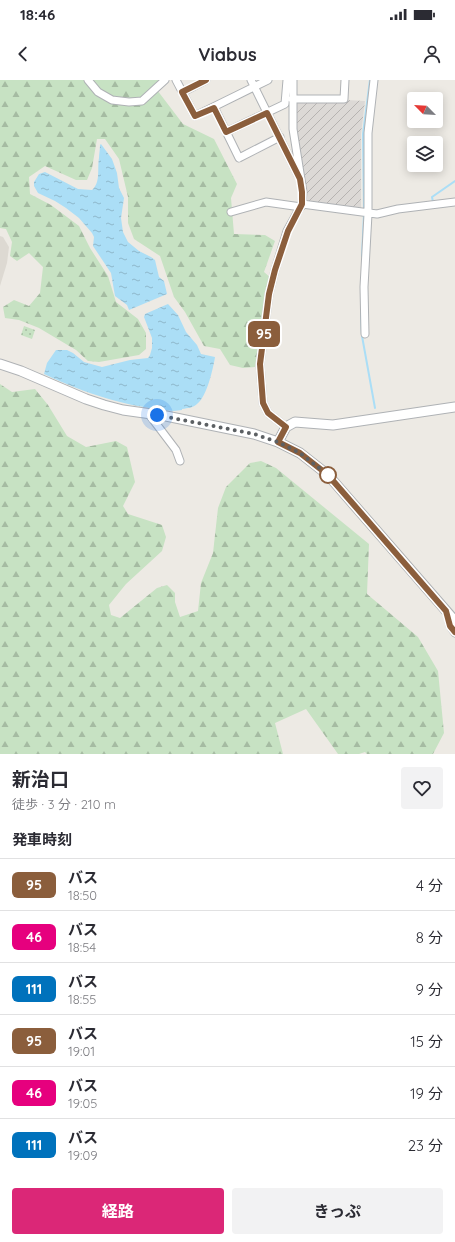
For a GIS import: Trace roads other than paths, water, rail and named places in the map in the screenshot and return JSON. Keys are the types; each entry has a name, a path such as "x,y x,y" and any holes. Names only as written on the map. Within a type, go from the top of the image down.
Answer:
{"street":[{"path":"88,80 98,92 112,100 129,102 142,100 164,80"},
{"path":"176,80 195,116 214,108 268,80"},
{"path":"182,92 206,80"},
{"path":"251,80 300,179"},
{"path":"226,132 285,104 287,80"},
{"path":"286,427 268,413 263,403 260,364 269,294 275,270 288,231 301,206 302,192 293,129 293,80"},
{"path":"292,99 344,99 345,80"},
{"path":"365,334 364,287 368,214 368,133 374,80"},
{"path":"214,108 239,158 280,137"},
{"path":"231,212 266,202 377,214 398,209 455,202"},
{"path":"0,364 21,371 86,399 123,410 148,413 254,434 278,442 300,453 328,475 455,620"},
{"path":"278,442 286,427 295,422 332,425 455,407"},
{"path":"148,413 176,450 180,461"},
{"path":"446,611 450,626 455,632"}],"water":[{"path":"101,144 112,159 117,173 119,188 124,198 121,218 123,232 128,242 139,251 155,260 159,277 164,281 167,294 129,310 127,305 115,296 111,273 93,246 94,237 92,233 79,218 55,201 38,193 34,186 34,182 39,174 45,172 78,189 92,190 98,179 98,162"},
{"path":"168,304 178,315 186,332 197,345 201,354 215,357 207,389 201,400 194,406 174,411 123,403 76,388 44,374 47,363 56,350 67,350 84,362 102,367 130,360 148,358 152,348 152,338 144,317 145,314"}],"waterway":[{"path":"364,210 363,134 370,80"},
{"path":"433,202 432,197 455,181"},
{"path":"362,256 364,214"},
{"path":"361,312 362,336 375,408"}]}
